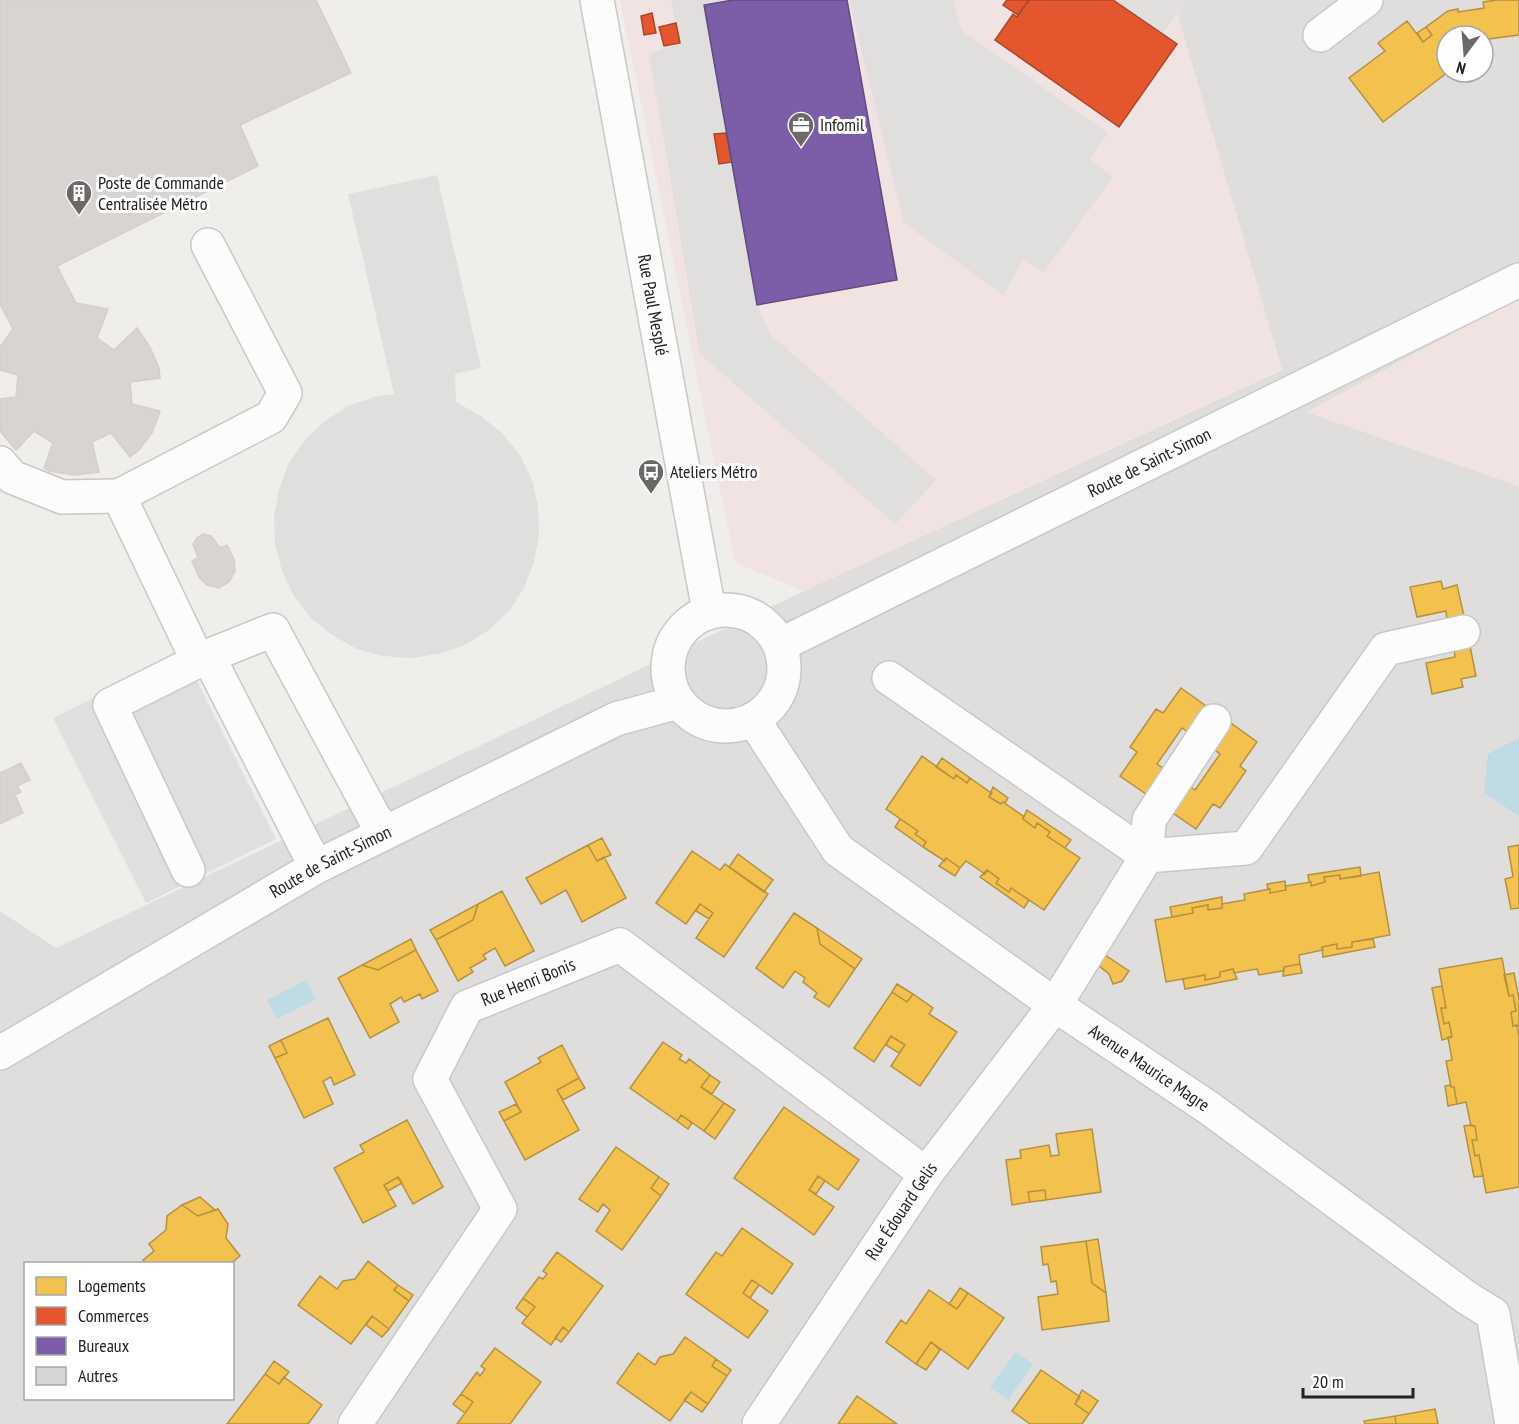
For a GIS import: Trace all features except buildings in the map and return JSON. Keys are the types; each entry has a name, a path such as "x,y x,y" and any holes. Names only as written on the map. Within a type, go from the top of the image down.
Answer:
{"street":[{"name":"Rue Paul Mesplé","path":"597,0 710,611"},
{"path":"1320,35 1366,0"},
{"path":"0,463 12,477 63,497 119,496 271,417 285,393 208,245"},
{"name":"Route de Saint-Simon","path":"780,645 1519,280"},
{"path":"119,496 203,659 316,867"},
{"path":"722,609 751,615 768,628 780,645 783,654 782,683 772,704 753,719 739,725 719,726 692,716 678,702 668,679 669,652 680,631 691,620 710,611 722,609"},
{"path":"188,870 110,705 203,659 273,630 374,817 385,832"},
{"path":"889,678 1147,856 1246,848 1386,649 1463,632"},
{"name":"Route de Saint-Simon","path":"0,1053 316,867 616,719 678,702"},
{"name":"Avenue Maurice Magre","path":"753,719 838,850 1055,1005 1209,1108 1467,1298 1506,1312 1512,1424"},
{"path":"1147,856 1149,820 1214,721"},
{"name":"Rue Édouard Gelis","path":"759,1424 926,1174 1055,1005 1147,856"},
{"name":"Rue Henri Bonis","path":"355,1424 500,1209 430,1079 467,1007 620,945 926,1174"}],"shaded area":[{"path":"620,0 1173,0 1282,369 804,591 735,563"},
{"path":"671,0 733,0 704,6 726,133 714,135 719,164 732,162 757,305 770,334 936,480 895,524 700,354 649,54 680,43"},
{"path":"849,0 953,0 961,30 1108,133 1090,160 1113,177 1044,272 1023,260 1003,295 904,223"},
{"path":"1113,0 1187,0 1162,34"},
{"path":"1173,0 1519,0 1519,298 1307,412 1519,486 1519,1424 0,1424 0,911 56,948 804,591 1282,370"},
{"path":"437,175 481,368 455,374 456,402 481,416 502,433 520,455 532,480 538,507 539,535 534,562 524,588 509,611 489,630 465,645 439,654 411,658 383,656 357,649 332,635 311,618 294,596 282,571 275,544 274,516 279,489 289,463 305,440 325,421 348,406 374,397 394,394 348,194"},
{"path":"1519,298 1519,486 1306,412"},
{"path":"183,653 276,839 146,903 53,718"}],"water":[{"path":"1519,738 1518,815 1484,793 1488,754"},
{"path":"306,980 316,999 277,1019 267,1000"},
{"path":"1016,1352 1033,1364 1008,1400 990,1387"}],"place":[{"name":"Infomil","path":"801,148"},
{"name":"Poste de Commande Centralisée Métro","path":"79,216"},
{"name":"Ateliers Métro","path":"651,495"}]}
